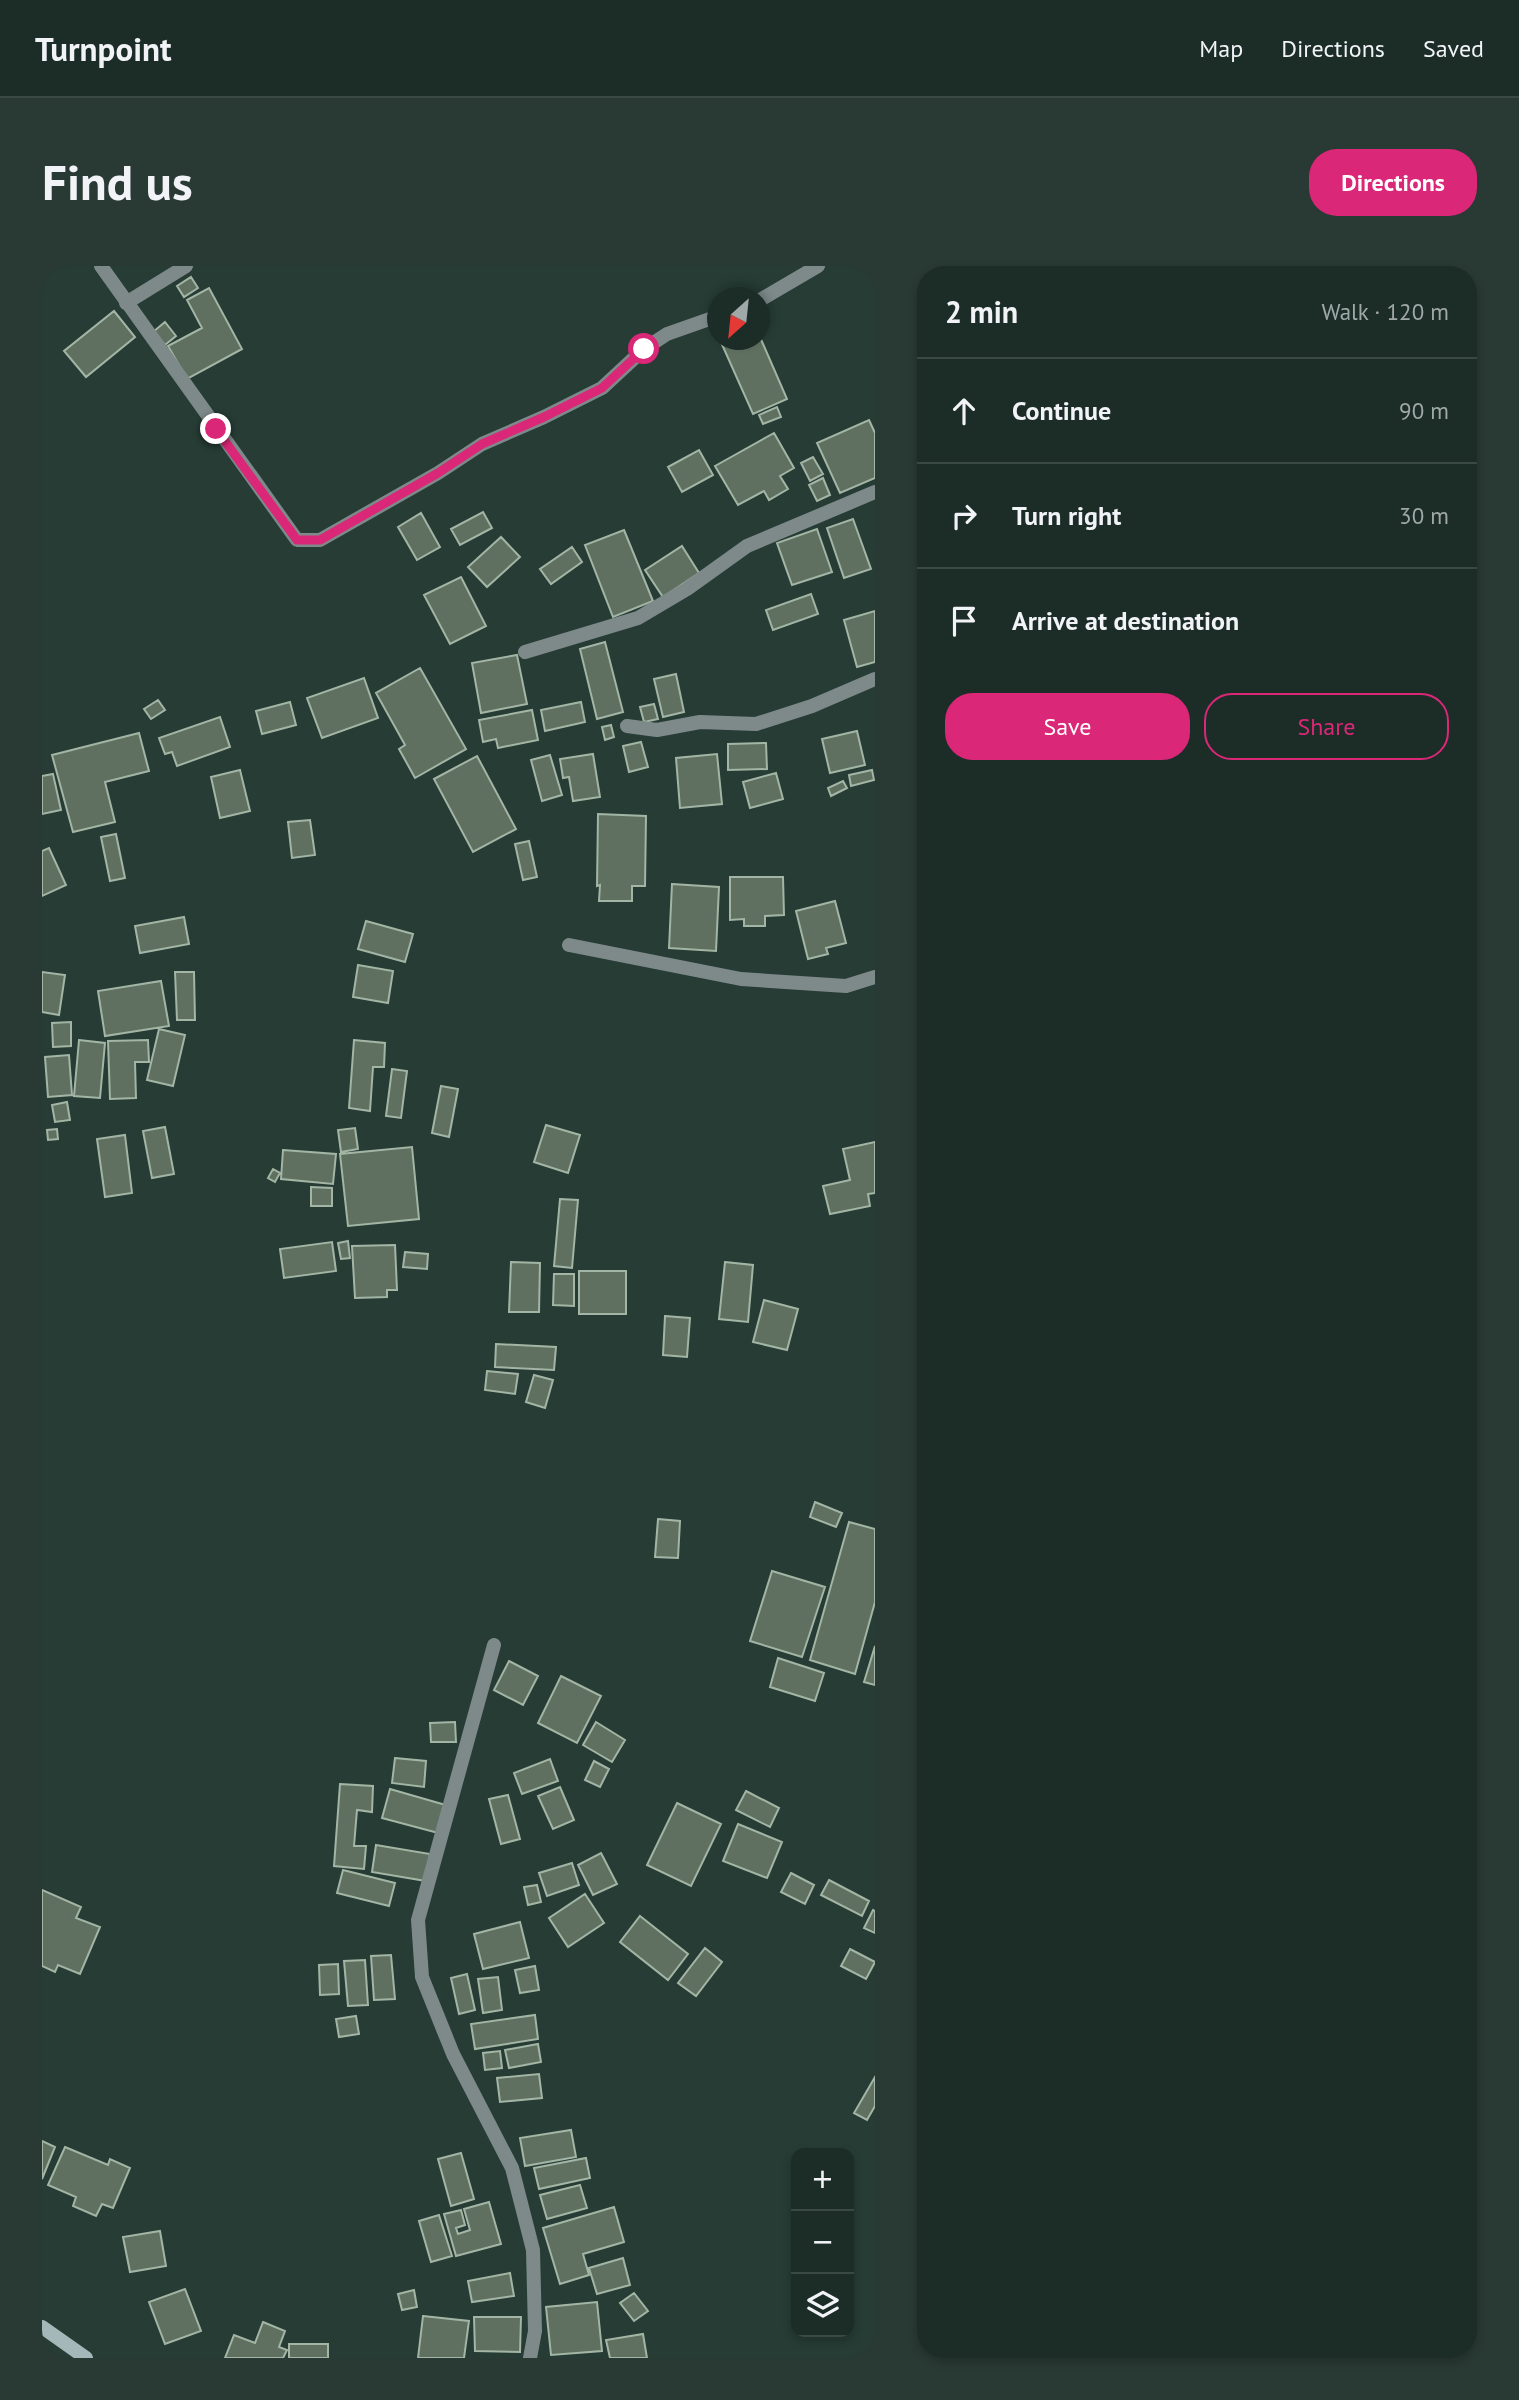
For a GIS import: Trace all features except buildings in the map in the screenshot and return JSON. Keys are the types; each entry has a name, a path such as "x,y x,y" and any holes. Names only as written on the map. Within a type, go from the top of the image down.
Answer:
{"street":[{"path":"101,266 297,540 320,540 438,473 482,444 602,388 644,349 667,334 707,320"},
{"path":"126,303 186,266"},
{"path":"770,294 818,266"},
{"path":"525,652 638,618 687,589 747,546 875,492"},
{"path":"627,726 657,730 700,722 757,724 812,706 875,679"},
{"path":"569,945 741,979 846,986 875,977"},
{"path":"494,1645 418,1920 422,1976 453,2054 512,2168 533,2250 535,2331 530,2358"},
{"path":"42,2327 86,2358"}],"route":[{"path":"216,429 297,540 320,540 438,473 482,444 602,388 644,349"}]}
